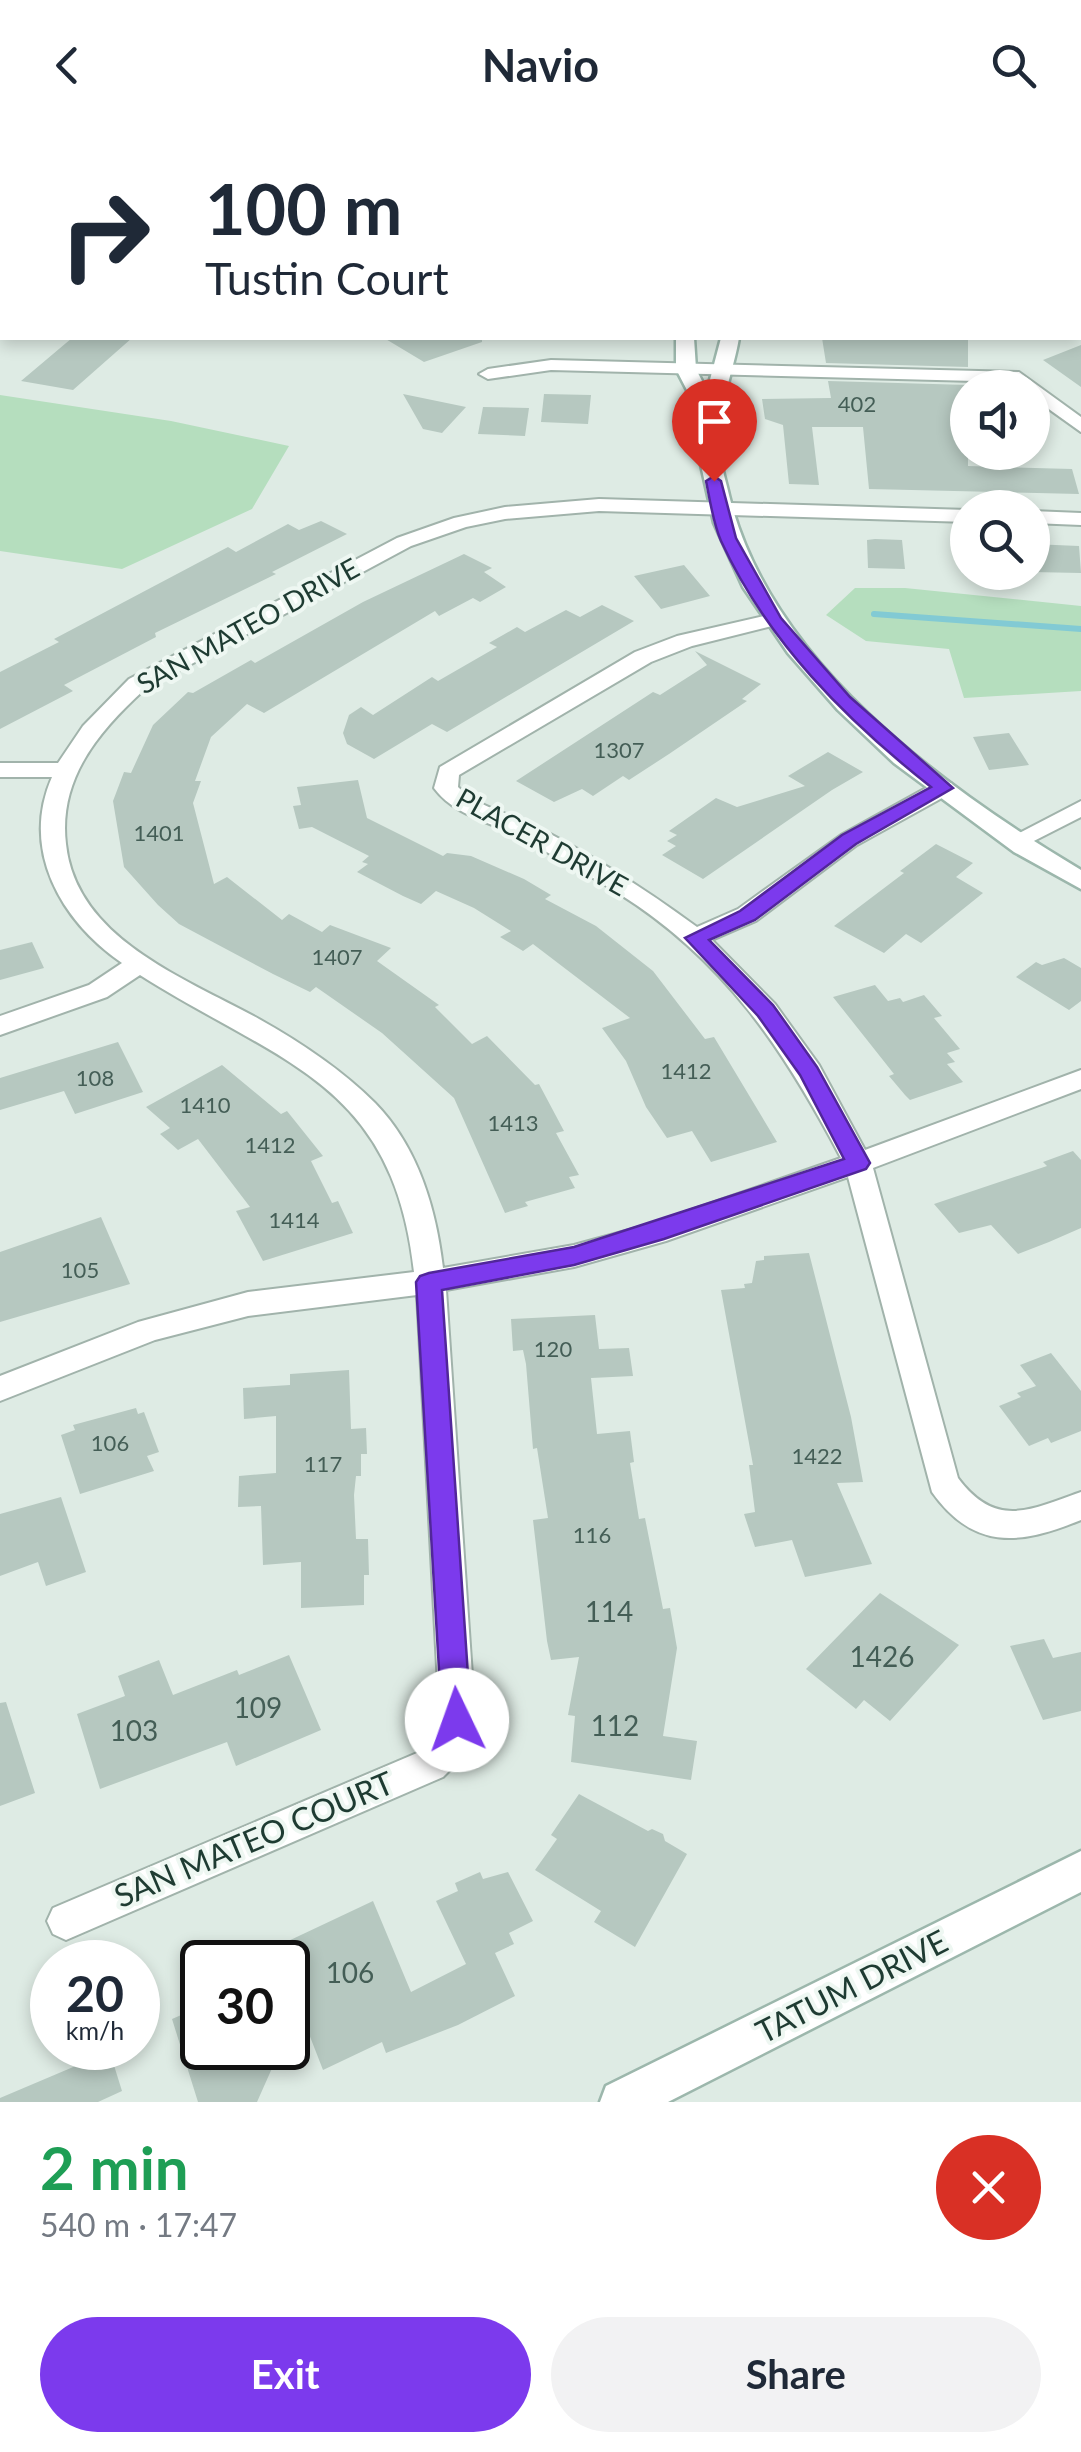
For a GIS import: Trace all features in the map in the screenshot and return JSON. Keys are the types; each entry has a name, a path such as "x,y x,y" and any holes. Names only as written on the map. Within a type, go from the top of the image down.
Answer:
{"street":[{"path":"686,340 686,368 710,416"},
{"path":"730,340 710,416 708,454 728,538 773,620 844,701 888,744 1016,841 1081,881"},
{"path":"488,374 552,365 950,375"},
{"path":"1050,402 1081,426"},
{"name":"SAN MATEO DRIVE","path":"429,1282 414,1192 395,1150 362,1104 253,1028 137,964 101,935 64,888 52,839 53,808 64,770 76,748 105,712 137,684 404,542 460,522 548,507 950,515"},
{"path":"1050,518 1081,519"},
{"name":"PLACER DRIVE","path":"773,620 685,641 644,656 448,772 446,788 460,802 573,855 629,889 696,938 766,1010 810,1072 858,1163 943,1483 966,1512 984,1521 1023,1527 1081,1506"},
{"path":"0,770 64,770"},
{"path":"696,938 748,915 849,840 944,788"},
{"path":"1016,841 1081,808"},
{"path":"0,1026 98,991 137,964"},
{"path":"0,1389 149,1330 248,1304 429,1282 574,1256 656,1233 858,1163 1081,1079"},
{"name":"SAN MATEO COURT","path":"66,1920 430,1765 447,1748 457,1720 429,1282"},
{"name":"TATUM DRIVE","path":"622,2102 1081,1871"}],"green space":[{"path":"0,395 171,421 289,446 252,509 122,569 0,551"},
{"path":"855,588 905,588 1081,606 1081,691 964,698 949,649 866,641 826,615"}],"building":[{"path":"70,340 130,340 73,390 21,381"},
{"path":"387,340 482,340 482,342 424,362"},
{"path":"822,340 968,340 968,367 826,363"},
{"path":"1081,345 1081,387 1043,360"},
{"path":"828,381 950,384 950,470 1072,469 1079,494 1050,493 1050,490 869,489 863,427 812,427 819,485 789,484 783,425 765,419 762,399 831,398"},
{"path":"403,394 466,407 442,433 423,429"},
{"path":"544,394 591,395 588,424 541,422"},
{"path":"483,407 529,408 525,436 478,434"},
{"path":"321,521 347,534 272,572 276,574 155,633 156,637 64,685 73,691 0,729 0,672 228,547 236,552 288,524 299,530"},
{"path":"867,540 902,540 905,569 868,568"},
{"path":"1050,545 1079,546 1081,573 1050,572"},
{"path":"464,554 492,568 484,572 506,587 480,602 473,598 439,616 435,611 264,713 247,704 211,737 195,781 201,781 193,803 214,884 227,877 282,920 289,914 322,932 330,925 391,948 377,961 439,1005 435,1007 472,1044 487,1036 535,1085 539,1084 564,1131 556,1133 579,1175 569,1177 575,1188 525,1202 528,1206 505,1213 454,1098 382,1033 316,987 310,992 179,924 124,867 113,801 124,772 131,773 153,725 188,692 193,693 251,660 255,663 363,602"},
{"path":"684,565 710,596 661,609 634,576"},
{"path":"602,605 634,621 447,732 432,724 374,759 347,744 343,733 349,715 361,707 373,715 432,677 438,681 497,647 489,643 517,627 525,632 566,610 580,617"},
{"path":"695,651 761,684 742,699 747,701 669,754 629,780 623,776 593,796 582,789 554,802 516,781 653,692 660,695 707,665"},
{"path":"1009,733 1029,765 989,770 973,737"},
{"path":"828,752 863,772 703,879 662,855 676,846 667,841 677,835 669,831 716,798 737,807 805,786 788,776"},
{"path":"358,780 367,818 443,856 471,856 524,879 551,895 545,899 596,926 653,971 705,1039 714,1037 777,1142 711,1162 692,1131 667,1138 646,1107 626,1061 602,1028 630,1018 533,944 523,951 500,937 511,931 474,908 436,891 421,904 403,896 357,872 368,864 362,862 369,856 312,827 299,829 293,806 301,805 297,787"},
{"path":"936,844 973,863 956,877 983,893 921,943 906,934 884,953 834,926 904,873 900,871"},
{"path":"32,942 44,968 0,980 0,950"},
{"path":"1064,958 1081,968 1081,1001 1069,1010 1016,977 1036,962 1042,965"},
{"path":"875,985 888,1001 900,998 903,1002 924,995 942,1016 934,1018 960,1049 947,1053 955,1062 947,1064 963,1082 910,1100 905,1095 889,1076 894,1074 833,997"},
{"path":"118,1042 143,1092 75,1114 64,1091 0,1110 0,1078"},
{"path":"222,1065 281,1114 287,1111 323,1156 311,1161 332,1203 338,1201 353,1233 263,1261 236,1211 250,1207 198,1139 178,1150 160,1134 170,1128 146,1107"},
{"path":"1073,1151 1081,1160 1081,1228 1018,1254 991,1225 959,1233 934,1204 1047,1166 1043,1162"},
{"path":"101,1217 130,1284 0,1322 0,1252"},
{"path":"809,1253 851,1417 863,1482 837,1483 872,1564 805,1577 792,1540 755,1547 744,1514 755,1512 749,1465 753,1465 721,1290 745,1288 744,1284 752,1283 756,1261 764,1260 764,1256"},
{"path":"595,1315 599,1349 629,1348 633,1376 591,1378 597,1434 630,1431 634,1462 630,1463 639,1519 645,1518 663,1609 670,1608 677,1648 663,1736 697,1741 691,1780 571,1762 575,1716 568,1715 579,1657 551,1660 547,1641 533,1520 548,1518 537,1448 533,1449 526,1364 523,1350 513,1351 511,1319"},
{"path":"1051,1353 1081,1391 1081,1431 1051,1443 1048,1438 1029,1446 999,1406 1036,1386 1020,1365"},
{"path":"349,1370 351,1429 366,1428 367,1454 361,1454 361,1476 356,1476 354,1495 356,1539 368,1539 369,1575 364,1575 364,1605 301,1608 301,1562 263,1565 261,1506 238,1507 239,1476 276,1473 276,1416 244,1419 243,1388 290,1385 290,1374"},
{"path":"136,1408 138,1414 144,1412 159,1452 147,1456 154,1471 80,1494 61,1435 75,1430 73,1425"},
{"path":"61,1497 86,1572 46,1586 38,1562 0,1576 0,1514"},
{"path":"880,1593 959,1645 890,1721 864,1700 856,1709 806,1669"},
{"path":"1044,1639 1053,1658 1081,1652 1081,1711 1043,1720 1010,1646"},
{"path":"289,1655 321,1730 236,1766 227,1742 100,1789 77,1714 125,1696 118,1676 159,1660 173,1695"},
{"path":"6,1702 35,1793 0,1806 0,1703"},
{"path":"579,1794 648,1831 663,1834 665,1841 687,1854 635,1947 594,1922 601,1911 535,1870 557,1839 551,1835"},
{"path":"480,1872 483,1879 508,1872 533,1921 509,1933 514,1944 495,1953 515,1996 458,2025 386,2053 382,2042 323,2070 310,2037 310,1940 290,1940 373,1901 411,1992 466,1964 436,1901 458,1891 455,1883"},
{"path":"180,2016 180,2045 172,2019"},
{"path":"66,2070 115,2070 122,2091 98,2102 0,2102 0,2098"},
{"path":"188,2070 271,2070 257,2102 198,2102"}],"waterway":[{"path":"874,614 1081,629"}],"route":[{"path":"457,1720 429,1282 574,1256 656,1233 858,1163 810,1072 766,1010 696,938 748,915 849,840 944,788 888,744 844,701 773,620 728,538 714,481"}]}
